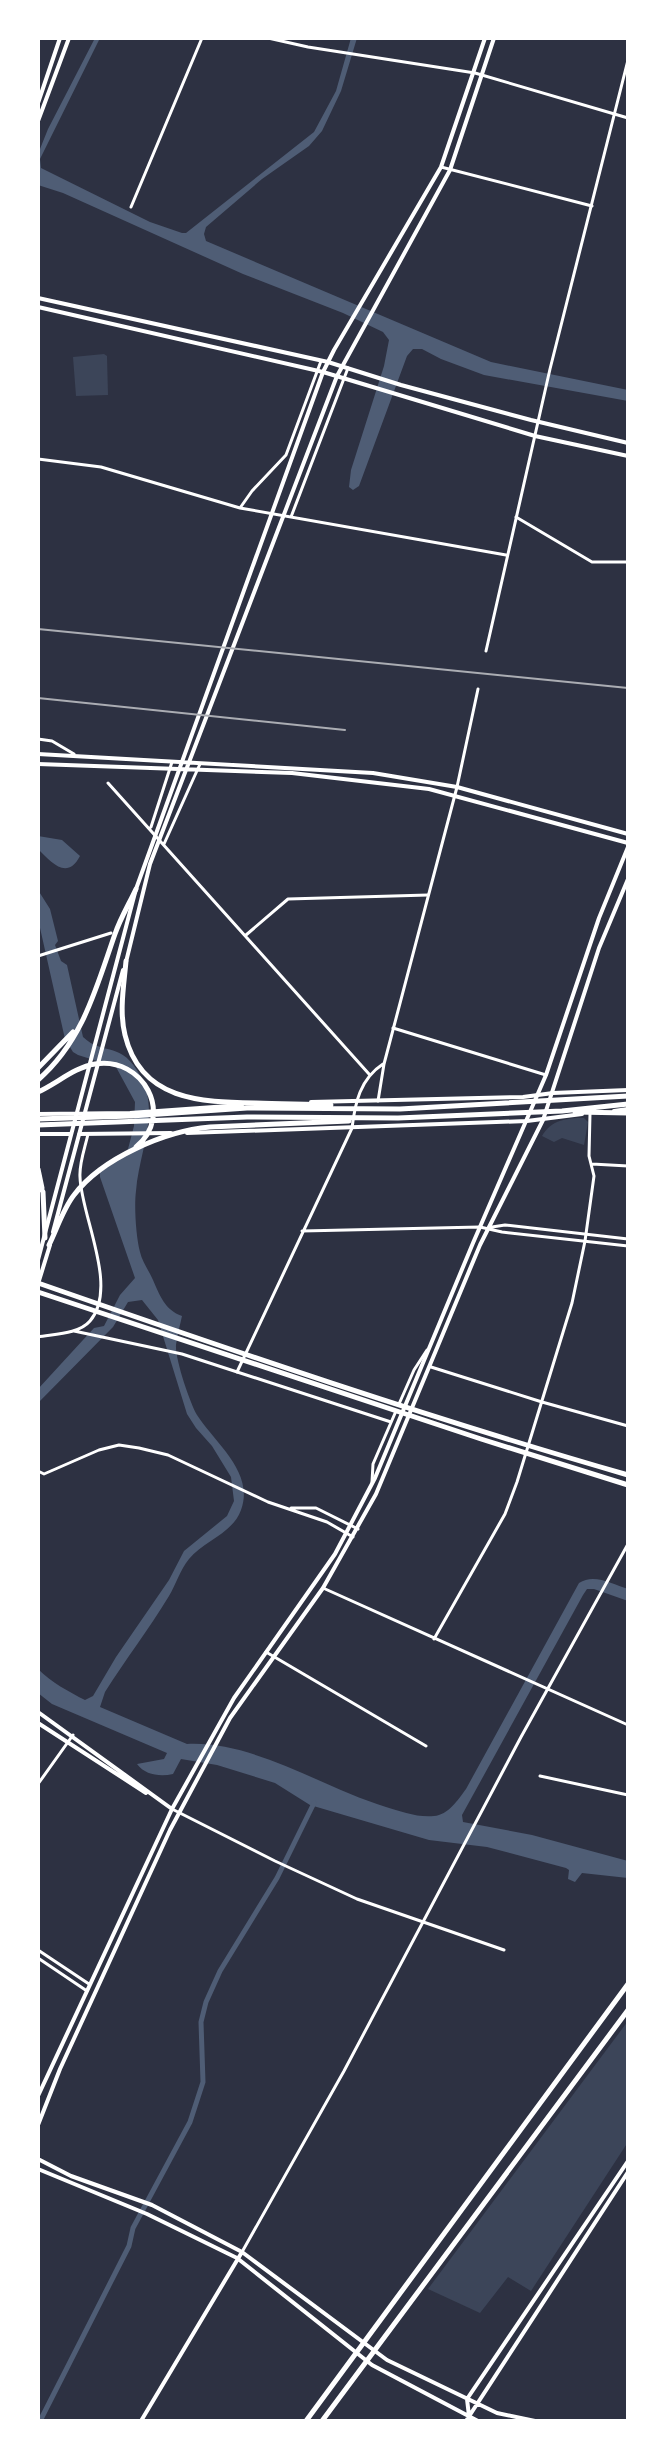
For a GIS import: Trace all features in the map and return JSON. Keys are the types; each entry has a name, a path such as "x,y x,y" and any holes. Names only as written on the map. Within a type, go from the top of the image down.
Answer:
{"highway":[{"path":"38,1080 62,1054 86,1016 116,931 136,889"},
{"path":"126,961 122,1007 124,1034 141,1068 166,1089 191,1100 400,1109"},
{"path":"38,1068 86,1016"},
{"path":"38,1092 94,1064 115,1064 132,1072 154,1100 155,1116 145,1139 92,1176 79,1189 49,1245"},
{"path":"38,1119 247,1108 400,1109 628,1093"},
{"path":"129,1152 188,1129 628,1109"},
{"path":"38,1119 398,1118"},
{"path":"38,1169 43,1192 45,1238"},
{"path":"38,1183 43,1192"},
{"path":"38,1283 362,1392 628,1473"},
{"path":"38,1292 628,1487"},
{"path":"306,2421 628,1984"},
{"path":"322,2421 628,2010"}],"main road":[{"path":"38,103 60,38"},
{"path":"38,121 69,38"},
{"path":"38,1260 136,889 320,371 441,167 485,38"},
{"path":"38,1283 150,864 340,377 361,332 450,170 494,38"},
{"path":"38,298 328,362 401,385 628,443"},
{"path":"38,307 320,371 535,436 628,456"},
{"path":"38,754 373,773 457,787 628,834"},
{"path":"38,764 292,773 429,789 628,845 599,918 546,1075 371,1487 347,1533 303,1602 261,1658 213,1742 60,2069 38,2125"},
{"path":"38,2096 172,1809 197,1765 323,1588 376,1494 480,1245 543,1120 599,948 628,879"},
{"path":"38,1119 269,1103 628,1093"},
{"path":"38,1134 153,1134 527,1121 628,1109"},
{"path":"38,1712 172,1809"},
{"path":"38,1723 172,1809"},
{"path":"38,2159 71,2176 152,2205 242,2252 387,2360 497,2413 535,2421"},
{"path":"468,2419 467,2399 628,2161"},
{"path":"38,2169 133,2207 237,2258 372,2365 468,2419 478,2421"},
{"path":"468,2419 628,2172"},
{"path":"141,2421 242,2252"}],"street":[{"path":"131,207 202,38"},
{"path":"268,38 475,73 628,118"},
{"path":"486,651 550,369 628,60"},
{"path":"441,167 593,207"},
{"path":"240,508 286,455 320,371 321,361"},
{"path":"291,517 340,377"},
{"path":"38,459 101,467 240,508 506,555"},
{"path":"516,517 592,562 628,562"},
{"path":"378,1101 384,1064 455,795 478,689"},
{"path":"38,739 52,741 77,756"},
{"path":"150,829 172,762"},
{"path":"164,844 200,763"},
{"path":"108,783 369,1074"},
{"path":"245,935 288,899 428,895"},
{"path":"38,956 111,933"},
{"path":"393,1028 546,1075"},
{"path":"237,1372 352,1128 355,1101 369,1074 384,1064"},
{"path":"434,1639 505,1514 572,1303 594,1176 589,1156 590,1113"},
{"path":"38,1337 74,1331 89,1324 97,1310 101,1283 80,1177 88,1134"},
{"path":"592,1164 628,1166"},
{"path":"488,1228 505,1225 628,1239"},
{"path":"302,1231 480,1227 628,1246"},
{"path":"74,1331 182,1354 391,1422"},
{"path":"371,1487 373,1464 414,1370 431,1344"},
{"path":"431,1367 628,1426"},
{"path":"38,1471 44,1474 99,1450 119,1445 168,1455 284,1508 313,1516 354,1537"},
{"path":"284,1508 316,1508 358,1529"},
{"path":"242,2252 425,1923 521,1737 628,1544"},
{"path":"323,1588 628,1725"},
{"path":"266,1652 426,1746"},
{"path":"38,1784 73,1735"},
{"path":"540,1776 628,1795"},
{"path":"172,1809 357,1899 504,1950"},
{"path":"38,1950 89,1984"},
{"path":"38,1958 87,1991"}],"shaded area":[{"path":"95,38 100,38 40,159 41,168 150,222 186,233 314,132 336,91 351,38 357,38 341,91 322,131 309,146 262,179 206,227 206,241 491,362 628,390 628,401 484,375 422,349 413,349 407,356 359,486 353,490 349,487 351,470 384,366 389,340 383,332 243,274 63,193 38,185 38,154"},
{"path":"107,356 108,395 76,396 73,357"},
{"path":"38,836 62,840 80,856 70,867 59,867 38,849"},
{"path":"38,890 50,909 58,941 55,945 61,961 67,965 83,1037 126,1058 134,1065 146,1091 149,1119 135,1197 140,1252 164,1302 182,1316 176,1352 187,1391 197,1415 238,1470 244,1496 241,1510 232,1525 186,1563 172,1591 105,1692 100,1707 187,1744 212,1745 263,1757 386,1807 415,1815 439,1815 452,1806 466,1789 579,1583 591,1579 609,1582 628,1589 628,1601 587,1589 462,1815 463,1822 532,1835 628,1861 628,1878 582,1873 575,1882 568,1879 569,1870 566,1868 487,1847 429,1840 310,1805 275,1783 217,1765 181,1759 173,1774 153,1774 137,1764 164,1759 167,1753 52,1704 38,1693 38,1669 85,1700 93,1696 169,1580 184,1551 227,1516 234,1501 231,1477 187,1414 158,1320 142,1300 128,1302 113,1327 38,1403 38,1389 94,1328 104,1326 120,1295 135,1278 100,1172 122,1158 128,1149 134,1126 135,1102 116,1067 78,1055 65,1039 38,919"},
{"path":"584,1118 588,1122 584,1145 562,1138 554,1142 542,1136 550,1126 560,1121"},
{"path":"628,2021 628,2142 531,2291 508,2277 480,2313 428,2289"}],"waterway":[{"path":"40,2421 129,2246 133,2228 190,2122 203,2082 201,2022 206,2002 220,1971 277,1878 314,1803"}],"railway":[{"path":"38,629 628,688"},
{"path":"38,698 345,730"}]}
